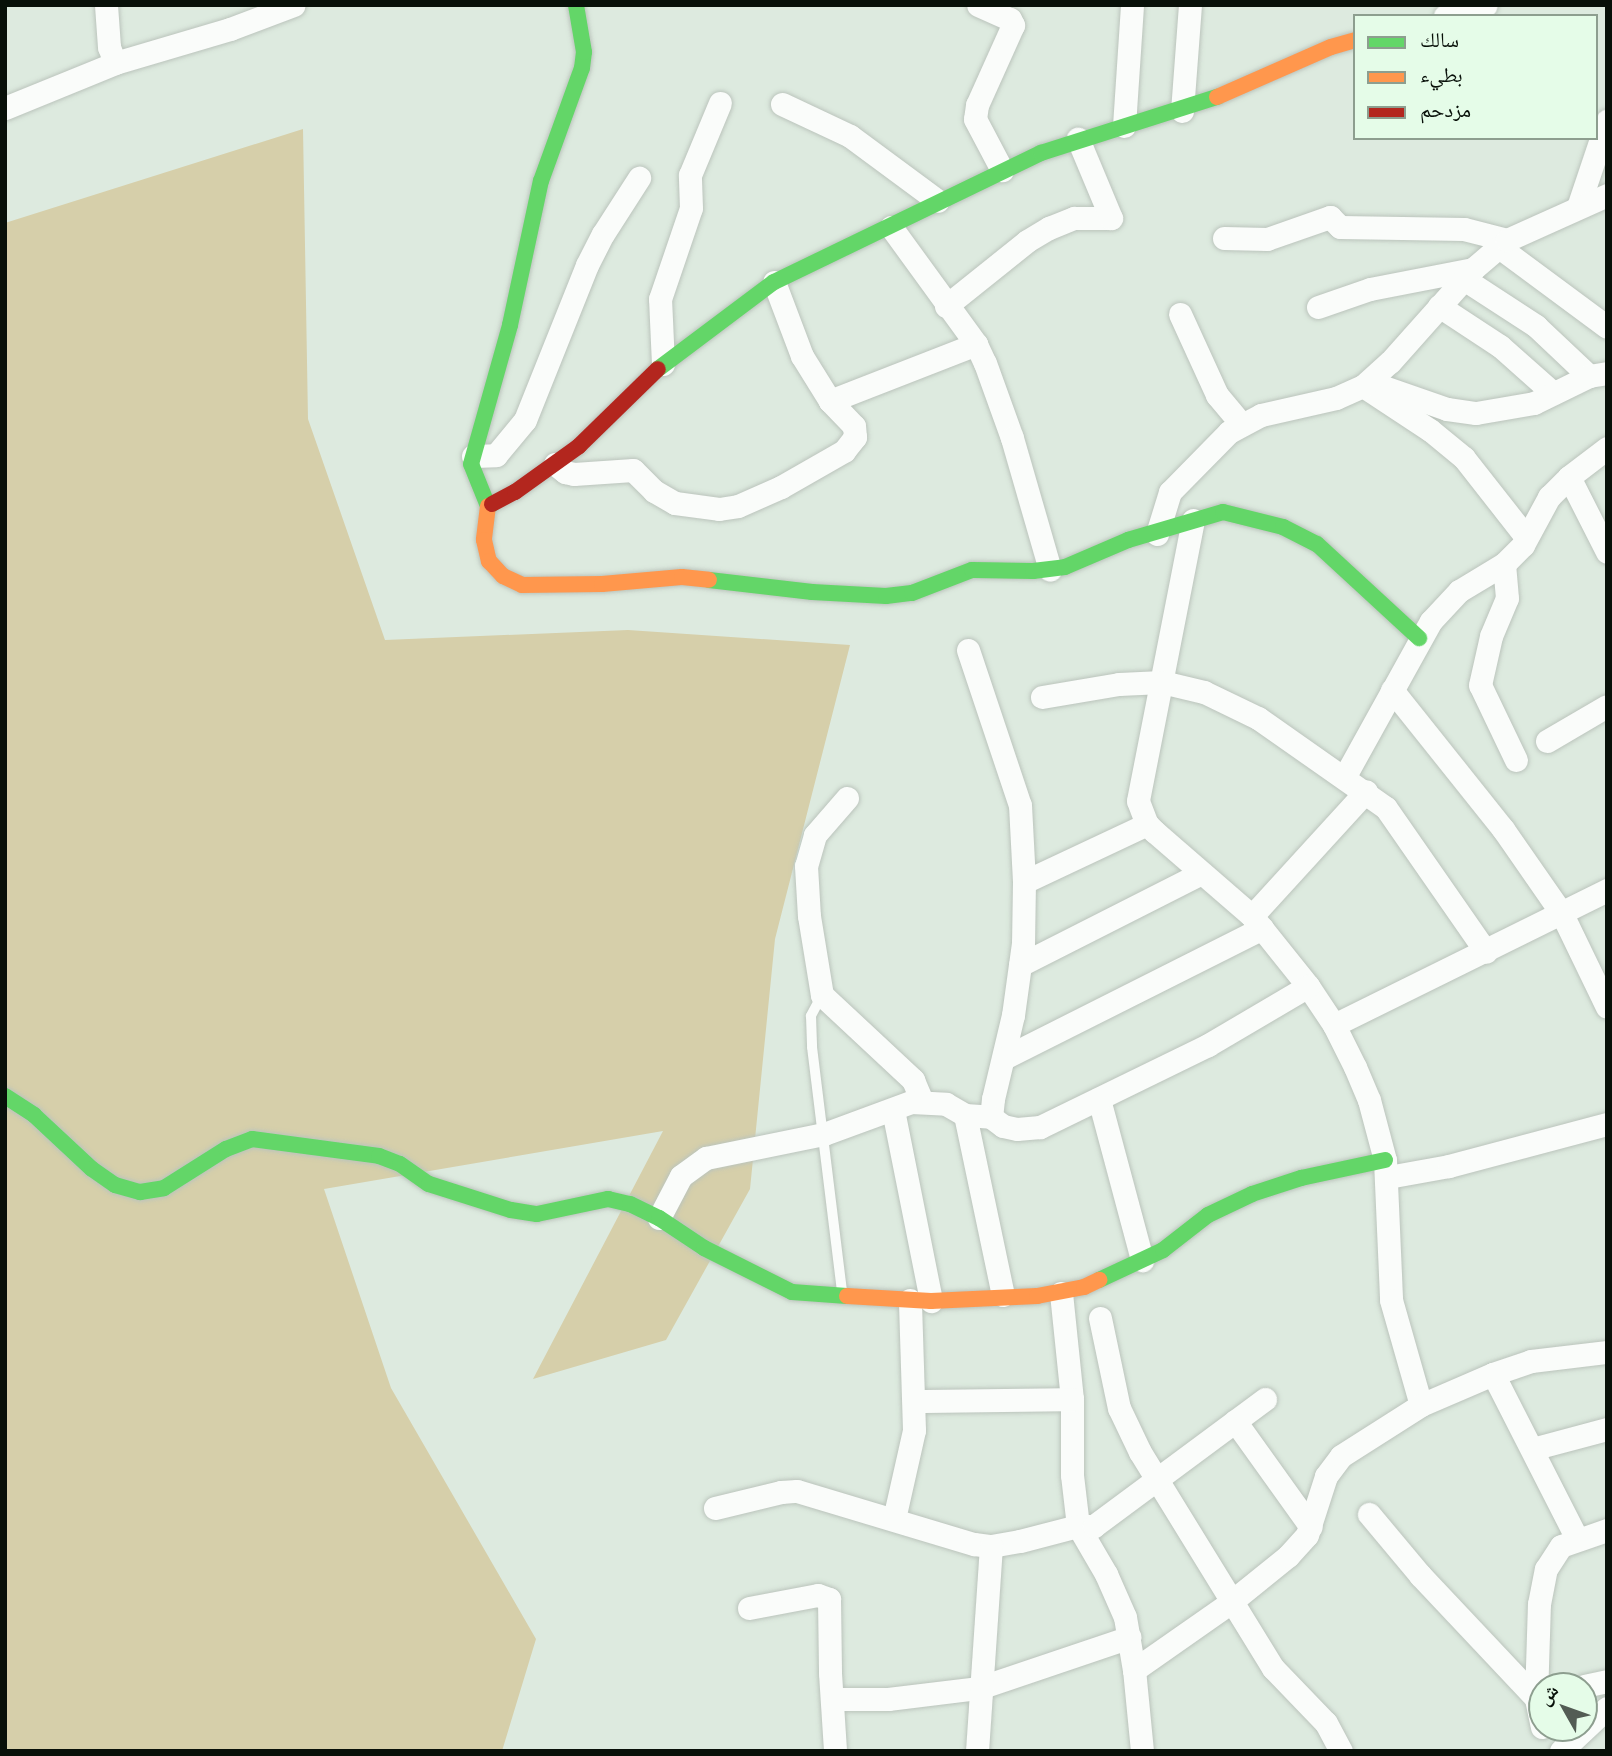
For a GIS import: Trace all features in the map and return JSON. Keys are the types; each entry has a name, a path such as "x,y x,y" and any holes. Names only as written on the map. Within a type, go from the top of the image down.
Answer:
{"street":[{"path":"106,5 109,47 115,63"},
{"path":"5,108 115,63 230,29 293,5"},
{"path":"576,5 584,52 582,68 541,181 510,326 473,456 472,472 488,506 484,540 492,566 507,579 533,587 682,577 812,593 886,596 912,593 972,570 1050,570 1065,567 1128,540 1157,534 1223,512 1283,527 1317,544 1419,638"},
{"path":"978,5 1010,19 1013,25 977,105 975,119 1002,170"},
{"path":"1124,126 1132,5"},
{"path":"1182,111 1190,5"},
{"path":"1452,14 1486,5"},
{"path":"488,506 579,446 663,364 774,282 891,227 1002,170 1078,139 1182,111 1242,88 1331,47 1353,41"},
{"path":"663,364 660,299 691,208 690,175 720,103"},
{"path":"782,104 850,136 938,201"},
{"path":"1578,207 1607,121"},
{"path":"946,306 1027,241 1049,228 1074,218 1111,218 1078,139"},
{"path":"473,456 496,455 526,420 587,265 603,234 639,178"},
{"path":"1157,534 1164,503 1177,483 1214,444 1241,424 1273,412 1336,398 1363,386 1390,362 1468,274 1503,244 1607,195"},
{"path":"1224,238 1267,239 1331,217 1339,227 1473,230 1503,244 1607,327"},
{"path":"891,227 976,344 1012,438 1050,570"},
{"path":"1318,307 1370,289 1468,274 1598,375 1524,406 1461,412 1394,389 1363,386"},
{"path":"555,464 565,472 574,474 633,470 654,491 675,503 710,509 738,506 811,471 850,445 855,436 854,426 830,401 802,356 774,282"},
{"path":"1439,306 1500,346 1553,393"},
{"path":"1180,314 1217,396 1241,424"},
{"path":"830,401 976,344"},
{"path":"1363,386 1430,430 1464,458 1526,537"},
{"path":"1345,776 1419,638 1449,600 1504,564 1521,548 1542,507 1569,477 1607,448"},
{"path":"1569,477 1607,552"},
{"path":"1193,520 1138,801 1147,824 1257,922 1308,986 1334,1025 1370,1100 1387,1169 1391,1300 1421,1405"},
{"path":"1504,564 1507,598 1491,636 1480,685 1516,760"},
{"path":"968,650 1020,805 1024,882 1020,965 991,1117"},
{"path":"1042,697 1119,684 1162,682 1194,688 1232,704 1366,791 1402,826 1486,952"},
{"path":"1392,690 1503,830 1562,914 1607,1007"},
{"path":"1547,741 1607,706"},
{"path":"1004,1058 1257,922 1366,791"},
{"path":"847,798 815,835 806,866 809,916 822,995 913,1080 922,1101"},
{"path":"1024,882 1147,824"},
{"path":"1020,965 1201,873"},
{"path":"1334,1025 1607,890"},
{"path":"659,1218 676,1184 694,1164 706,1158 824,1134 922,1101 946,1104 965,1115 991,1117 1003,1126 1017,1129 1040,1127 1208,1045 1308,986"},
{"path":"5,1096 34,1115 92,1169 115,1185 140,1192 164,1188 226,1149 252,1139 379,1156 400,1164 429,1184 511,1210 537,1214 608,1199 630,1204 659,1218 704,1248 784,1290 920,1300 1061,1293 1084,1287 1142,1260 1172,1244 1208,1215 1252,1194 1301,1178 1462,1162 1607,1124"},
{"path":"1099,1099 1142,1260"},
{"path":"893,1110 920,1300 916,1401 910,1459 894,1519"},
{"path":"965,1115 1003,1295"},
{"path":"1061,1293 1072,1399 1072,1475 1078,1526 1106,1574 1130,1637 1142,1751"},
{"path":"1100,1318 1119,1408 1157,1479 1273,1668 1326,1723 1341,1751"},
{"path":"1134,1670 1231,1602 1288,1556 1311,1527 1326,1476 1337,1460 1370,1435 1421,1405 1493,1374 1531,1361 1607,1352"},
{"path":"1493,1374 1577,1539"},
{"path":"916,1401 1072,1399"},
{"path":"715,1508 780,1492 797,1492 894,1519 934,1535 991,1546 1078,1526 1094,1526 1265,1399"},
{"path":"1235,1421 1311,1527"},
{"path":"1532,1449 1607,1429"},
{"path":"1369,1514 1420,1575 1528,1686"},
{"path":"1539,1672 1539,1604 1546,1569 1558,1549 1577,1539 1607,1530"},
{"path":"977,1751 979,1688 991,1546"},
{"path":"749,1608 818,1595 829,1599 835,1751"},
{"path":"832,1699 888,1699 979,1688 1130,1637"},
{"path":"1561,1751 1607,1708"}],"lane":[{"path":"822,995 811,1016 842,1296"}],"shaded area":[{"path":"303,129 308,419 385,640 628,630 850,645 775,939 750,1189 666,1340 533,1379 663,1131 324,1189 391,1388 536,1639 502,1751 5,1751 5,223"}],"traffic: fast":[{"path":"492,504 488,506 471,464 510,325 541,181 582,68 584,52 576,5"},
{"path":"658,369 774,282 1041,153 1217,97"},
{"path":"709,580 812,592 886,596 912,593 972,570 1033,571 1065,567 1128,540 1223,512 1283,527 1317,544 1419,638"},
{"path":"5,1096 34,1115 92,1169 115,1185 140,1192 164,1188 226,1149 252,1139 379,1156 400,1164 429,1184 511,1210 537,1214 608,1199 630,1204 659,1218 704,1248 792,1292 847,1296"},
{"path":"1099,1280 1163,1250 1208,1215 1252,1194 1301,1178 1385,1160"}],"traffic: slow":[{"path":"1217,97 1331,47 1353,41"},
{"path":"488,506 484,540 489,561 503,576 522,585 602,584 682,577 709,580"},
{"path":"847,1296 931,1301 1037,1296 1084,1287 1099,1280"}],"traffic: jam":[{"path":"492,504 515,492 579,446 658,369"}]}
